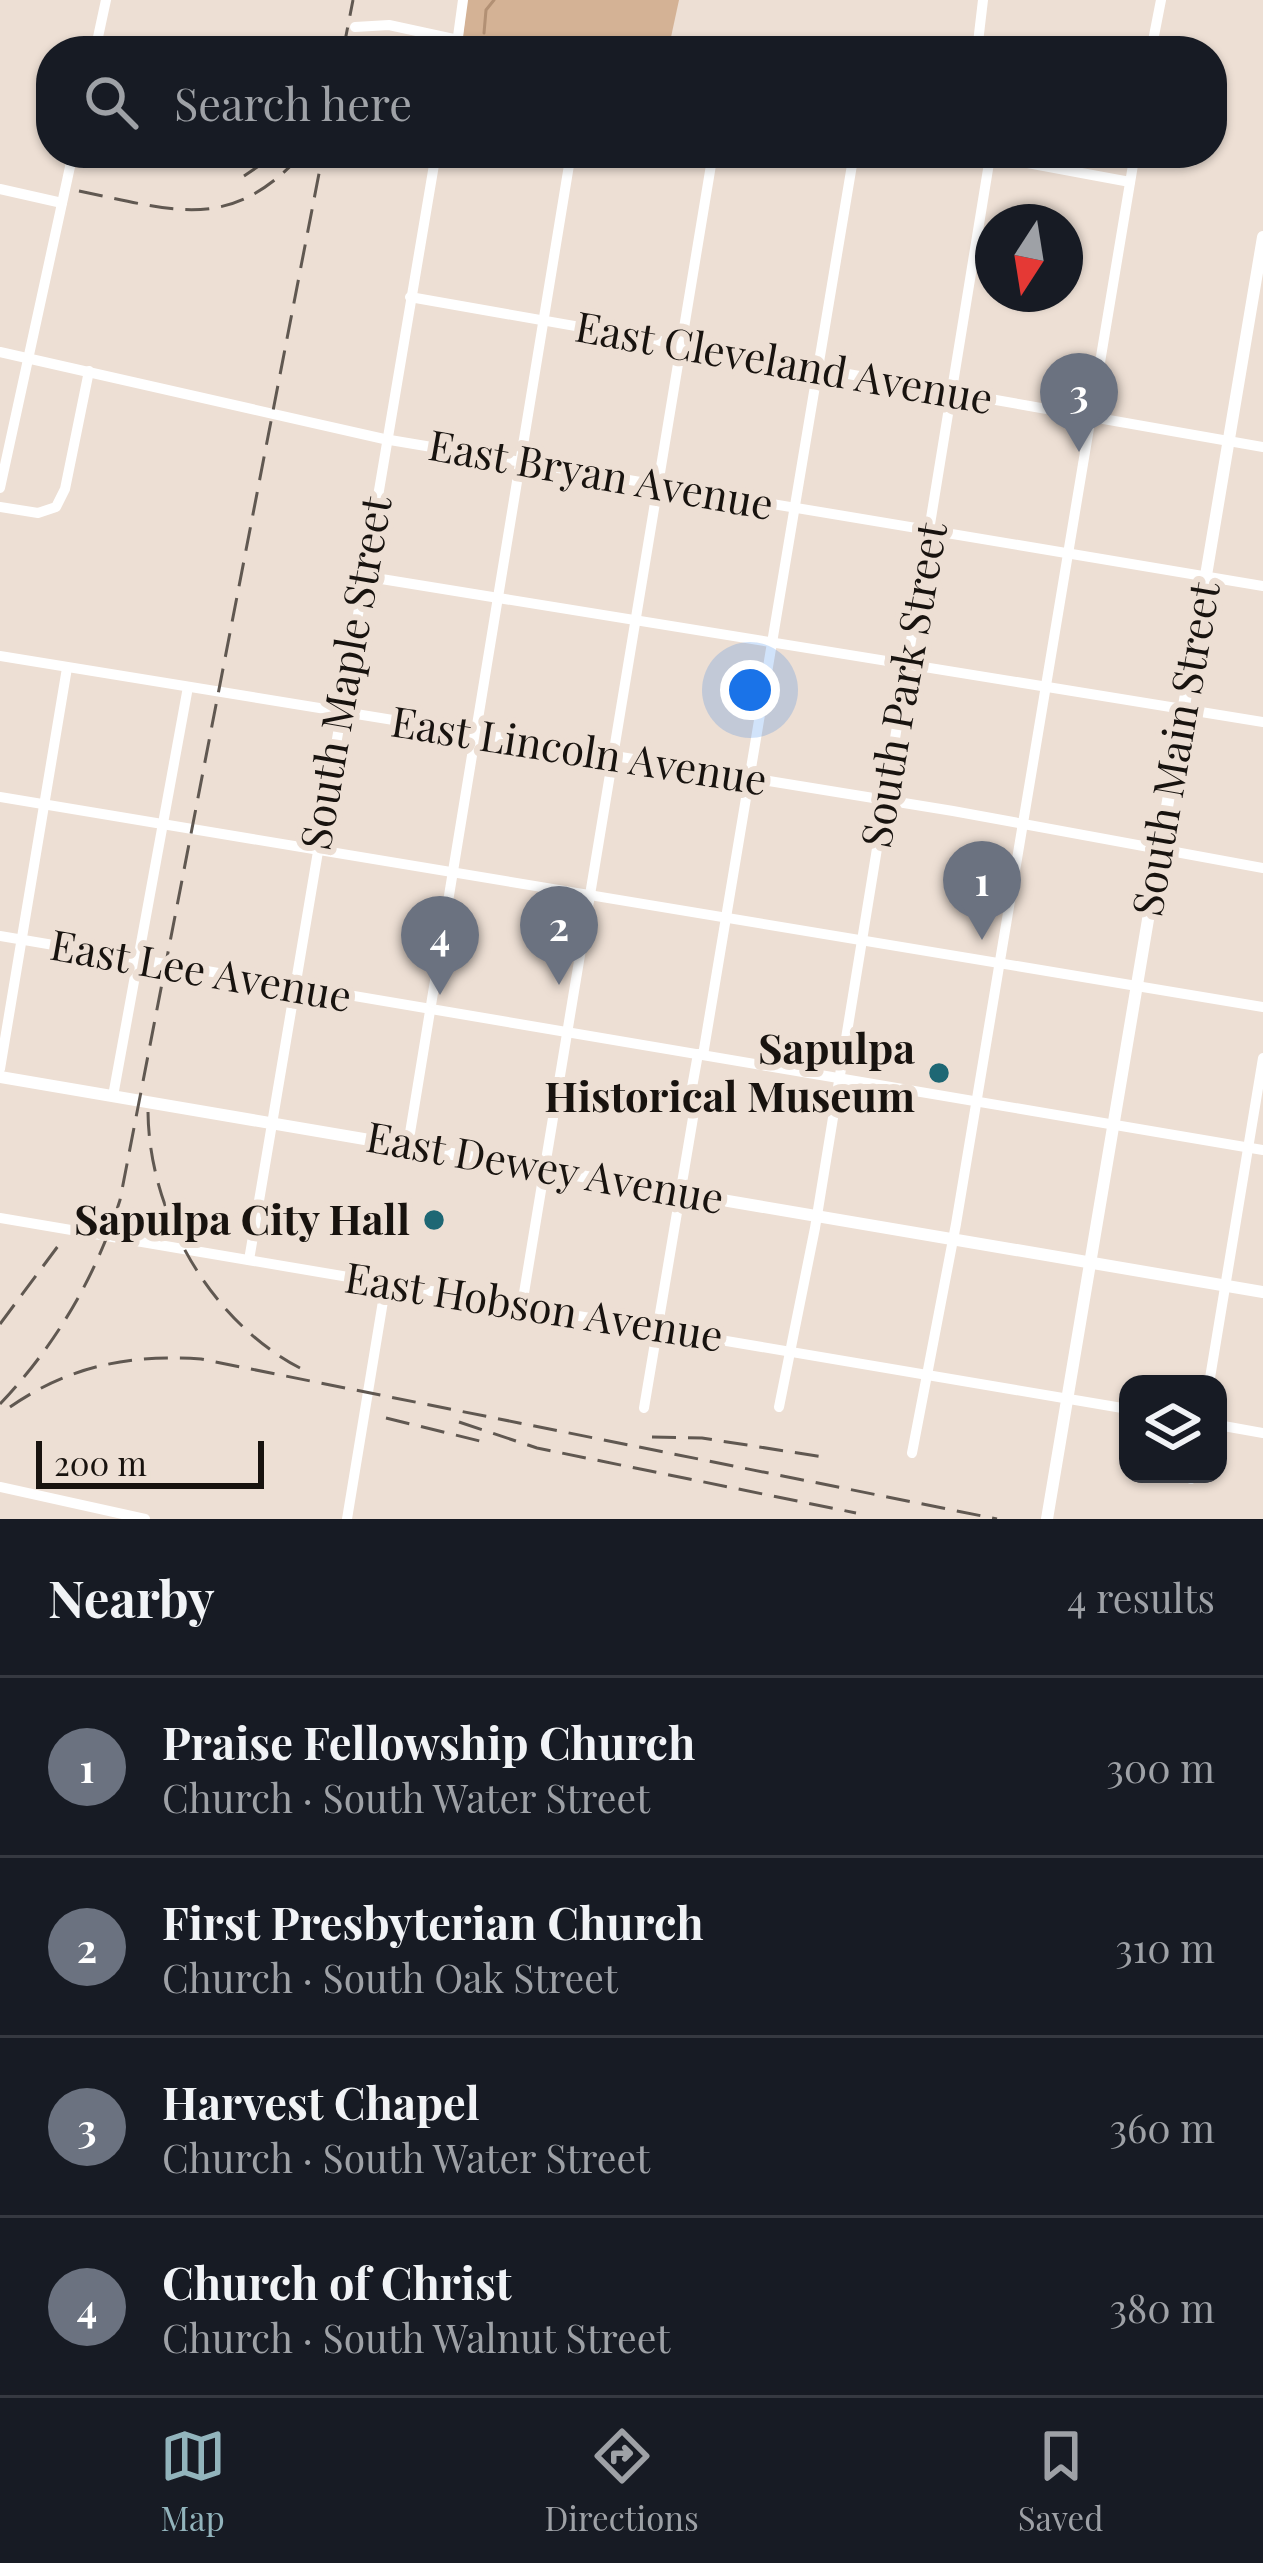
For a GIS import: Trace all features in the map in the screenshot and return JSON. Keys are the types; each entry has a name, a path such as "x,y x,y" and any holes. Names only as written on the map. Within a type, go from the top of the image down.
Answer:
{"main road":[{"name":"South Main Street","path":"1047,1519 1263,237"},
{"name":"East Dewey Avenue","path":"0,1073 1263,1292"}],"street":[{"path":"98,36 106,0"},
{"path":"458,36 463,0"},
{"path":"979,36 983,0"},
{"path":"1154,36 1161,0"},
{"path":"355,27 389,25 423,36"},
{"path":"0,488 70,168"},
{"name":"South Maple Street","path":"249,1260 433,168"},
{"path":"408,1144 568,168"},
{"path":"522,1305 710,168"},
{"path":"644,1408 851,168"},
{"name":"South Park Street","path":"779,1407 818,1214 859,938 932,530 988,168"},
{"path":"1052,168 1130,182"},
{"path":"912,1453 954,1236 1132,168"},
{"path":"0,189 62,202"},
{"name":"East Cleveland Avenue","path":"410,297 1263,446"},
{"name":"East Bryan Avenue","path":"0,352 384,439 1263,586"},
{"path":"0,507 38,513 56,507 65,489 89,371"},
{"path":"363,576 1044,691 1263,722"},
{"name":"East Lincoln Avenue","path":"0,656 748,777 1263,868"},
{"path":"0,1073 67,668"},
{"path":"113,1096 188,687"},
{"path":"0,797 1263,1007"},
{"name":"East Lee Avenue","path":"0,936 1263,1150"},
{"path":"1211,1375 1263,1058"},
{"name":"East Hobson Avenue","path":"0,1218 1119,1407"},
{"path":"347,1519 386,1283"},
{"path":"1227,1427 1263,1433"},
{"path":"0,1486 146,1519"}],"shaded area":[{"path":"467,0 679,0 671,36 463,36"}],"waterway":[{"path":"484,33 486,10 494,0"}],"railway":[{"path":"346,36 353,0"},
{"path":"244,176 256,168"},
{"path":"79,191 199,210 251,196 287,168"},
{"path":"0,1404 72,1309 120,1200 320,168"},
{"path":"148,1112 160,1188 191,1260 238,1322 300,1368"},
{"path":"0,1324 64,1238"},
{"path":"10,1407 55,1382 101,1366 201,1359 997,1519"},
{"path":"386,1418 484,1442"},
{"path":"459,1422 537,1448 856,1513"},
{"path":"652,1437 702,1438 830,1458"}],"place":[{"name":"Harvest Chapel","path":"1079,452"},
{"name":"Praise Fellowship Church","path":"982,940"},
{"name":"First Presbyterian Church","path":"559,985"},
{"name":"Church of Christ","path":"440,995"},
{"name":"Sapulpa Historical Museum","path":"939,1073"},
{"name":"Sapulpa City Hall","path":"434,1220"}]}
